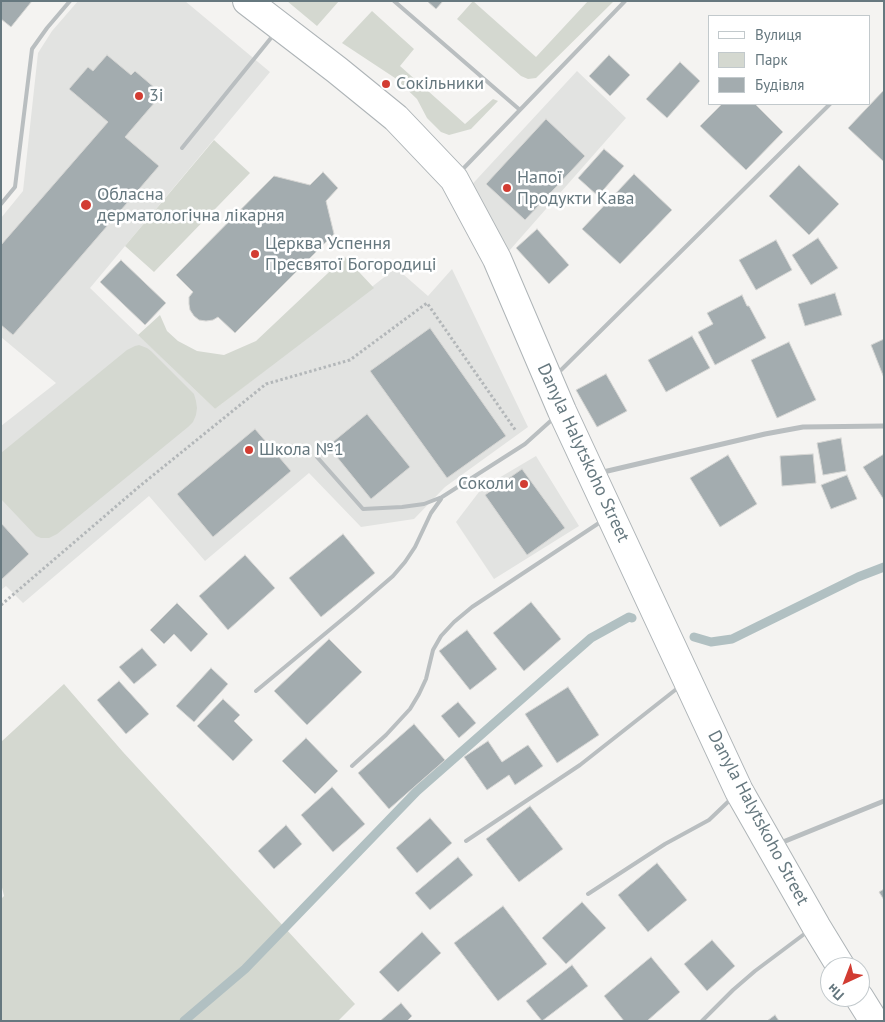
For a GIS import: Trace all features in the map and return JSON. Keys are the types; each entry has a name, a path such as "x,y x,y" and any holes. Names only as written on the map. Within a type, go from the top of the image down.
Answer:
{"street":[{"name":"Danyla Halytskoho Street","path":"247,1 396,118 454,179 496,259 591,475 739,790 835,957"},
{"path":"591,475 802,427 884,426"},
{"path":"771,846 884,801"},
{"path":"866,1007 874,1021"}],"lane":[{"path":"1,204 15,187 32,49 70,1"},
{"path":"394,1 520,110"},
{"path":"454,179 463,167 625,1"},
{"path":"182,148 280,27"},
{"path":"549,382 829,105"},
{"path":"317,457 363,508 402,507 424,504 442,497 525,444 562,411"},
{"path":"256,691 393,576 415,547 442,497"},
{"path":"352,766 386,735 410,709 426,679 433,650 441,636 454,622 472,607 611,515"},
{"path":"466,841 580,765 679,687"},
{"path":"588,894 658,848 709,820 739,790"},
{"path":"702,1021 754,971 816,926"}],"path":[{"path":"1,605 141,485 266,384 350,360 427,303 525,444"}],"shaded area":[{"name":"Школа №1","path":"78,1 185,1 270,72 90,288 215,409 396,268 428,296 452,269 528,427 445,487 414,519 361,527 309,473 205,561 149,496 23,603 6,586 1,590 1,426 56,383 1,337 1,218 23,191 38,53 52,31"},
{"path":"577,71 626,118 502,259 465,192"},
{"path":"536,456 579,526 494,579 456,522 482,488"}],"green space":[{"path":"287,1 339,1 317,26"},
{"path":"473,1 536,57 588,1 614,1 536,78 528,79 521,76 457,19"},
{"path":"372,11 414,49 400,66 465,124 493,99 498,101 471,129 449,135 441,132 427,118 417,99 395,78 342,43"},
{"path":"214,140 250,173 154,272 125,246"},
{"path":"345,257 374,288 215,409 138,335 160,315 167,331 178,341 197,351 224,355 256,341"},
{"path":"139,345 151,351 194,394 197,408 193,422 57,534 49,538 36,536 1,499 1,453 127,350"},
{"path":"64,684 123,752 355,1004 338,1021 1,1021 1,899 4,896 1,883 1,742"}],"building":[{"path":"1,1 32,1 11,27 1,19"},
{"path":"427,1 443,1 436,9"},
{"path":"107,55 131,75 135,71 162,94 125,137 159,166 13,335 1,325 1,245 108,122 69,89 88,67 93,71"},
{"path":"609,55 630,75 610,96 589,76"},
{"path":"680,62 700,81 667,118 646,99"},
{"path":"884,90 883,161 848,128"},
{"path":"721,105 756,105 783,132 746,170 700,126"},
{"path":"546,119 585,156 525,220 486,184"},
{"path":"604,149 624,166 598,196 578,178"},
{"path":"799,165 839,204 809,235 769,196"},
{"name":"Церква Успення Пресвятої Богородиці","path":"323,172 338,188 326,201 334,234 235,333 218,317 206,321 199,320 194,316 189,304 189,297 193,292 176,275 274,176 310,185"},
{"path":"634,174 672,210 620,264 582,229"},
{"path":"537,229 569,265 549,284 516,248"},
{"path":"818,238 838,268 811,285 792,255"},
{"path":"776,240 792,270 756,290 739,260"},
{"path":"121,260 166,303 145,325 100,282"},
{"path":"835,293 842,315 805,326 798,304"},
{"path":"742,295 766,338 715,365 698,332 713,324 707,313"},
{"path":"430,328 506,436 447,478 370,371"},
{"path":"692,336 710,368 666,392 648,360"},
{"path":"884,339 884,378 871,345"},
{"path":"789,342 816,400 777,418 751,360"},
{"path":"606,374 627,411 597,427 576,390"},
{"path":"367,414 410,467 371,499 328,446"},
{"path":"255,429 291,471 213,537 177,494"},
{"path":"841,438 846,471 823,475 817,443"},
{"path":"813,454 816,483 782,486 780,456"},
{"path":"884,454 884,500 863,467"},
{"path":"728,455 757,504 720,527 690,478"},
{"path":"522,469 565,528 527,555 485,495"},
{"path":"847,475 857,499 831,509 821,485"},
{"path":"1,523 29,554 1,580"},
{"path":"343,534 375,573 321,617 289,578"},
{"path":"245,555 275,588 228,630 199,596"},
{"path":"531,602 561,639 524,671 493,633"},
{"path":"177,603 208,634 191,652 174,634 164,644 150,630"},
{"path":"467,630 497,669 470,690 439,651"},
{"path":"329,639 362,672 307,725 274,691"},
{"path":"142,648 157,665 134,684 119,667"},
{"path":"211,668 228,684 194,722 176,706"},
{"path":"119,681 149,714 126,734 97,700"},
{"path":"568,687 599,735 557,763 525,714"},
{"path":"223,699 240,715 234,721 253,740 233,761 197,726"},
{"path":"458,702 476,723 459,738 441,716"},
{"path":"414,724 445,760 389,809 358,773"},
{"path":"306,738 338,771 315,794 282,761"},
{"path":"488,741 502,762 528,745 543,766 515,785 509,775 487,790 464,757"},
{"path":"332,787 365,824 333,852 301,815"},
{"path":"530,806 563,849 519,882 486,839"},
{"path":"430,818 452,843 417,873 396,848"},
{"path":"286,825 302,844 274,869 258,851"},
{"path":"458,857 473,875 430,910 415,893"},
{"path":"657,863 687,900 648,932 618,895"},
{"path":"884,889 884,900 879,892"},
{"path":"582,902 606,928 566,964 542,938"},
{"path":"503,906 547,964 498,1001 454,943"},
{"path":"422,932 441,953 398,992 379,972"},
{"path":"712,940 735,966 707,991 684,964"},
{"path":"651,957 680,992 647,1021 624,1021 604,996"},
{"path":"572,965 588,986 542,1021 526,1001"},
{"path":"401,1003 412,1016 407,1021 380,1021"},
{"path":"775,1015 779,1021 767,1021"}],"waterway":[{"path":"694,637 711,642 732,639 858,577 884,567"},
{"path":"184,1021 245,969 417,791 591,638 629,617 632,618"}],"place":[{"name":"Сокільники","path":"386,84"},
{"name":"3i","path":"139,96"},
{"name":"Напої Продукти Кава","path":"507,188"},
{"name":"Обласна дерматологічна лікарня","path":"86,205"},
{"name":"Церква Успення Пресвятої Богородиці","path":"255,254"},
{"name":"Школа №1","path":"249,450"},
{"name":"Соколи","path":"524,484"}]}
